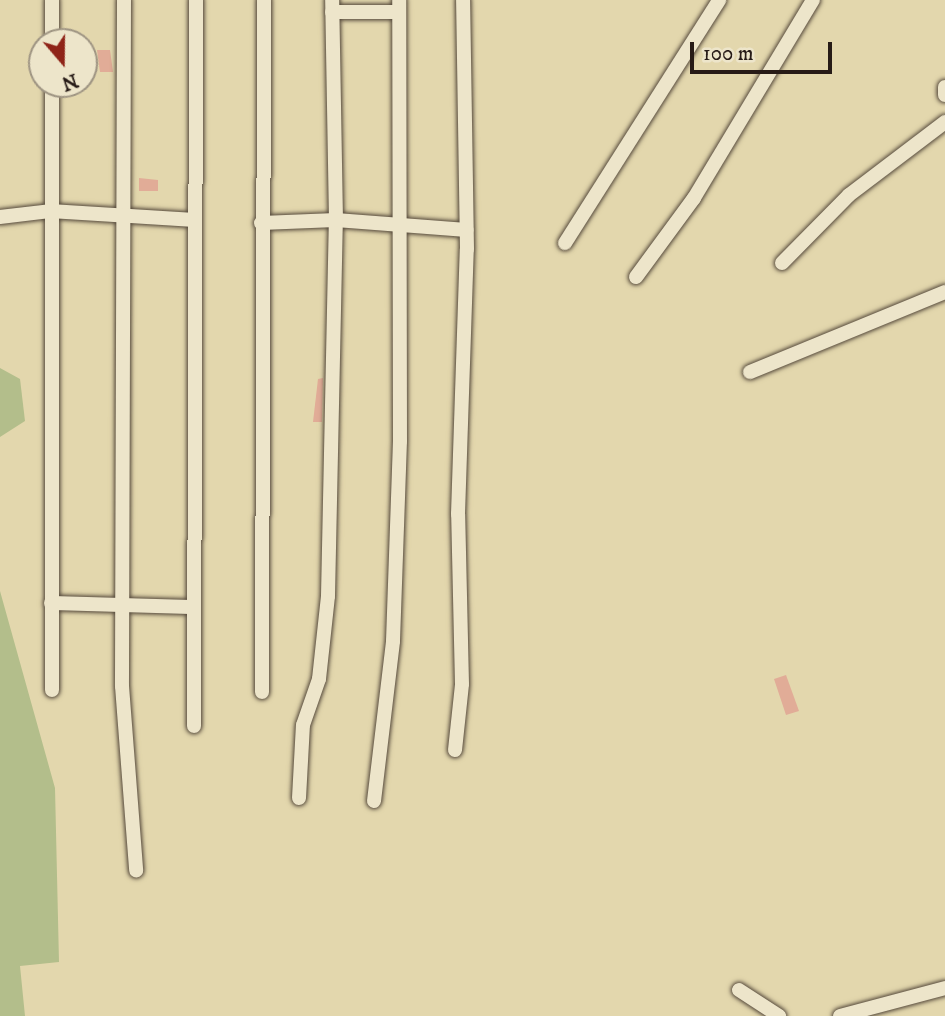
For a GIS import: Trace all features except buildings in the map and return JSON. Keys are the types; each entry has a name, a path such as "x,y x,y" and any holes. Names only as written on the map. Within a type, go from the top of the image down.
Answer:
{"street":[{"path":"52,0 52,28"},
{"path":"124,0 122,721 136,870"},
{"path":"194,726 192,607 196,0"},
{"path":"262,692 261,223 264,0"},
{"path":"455,750 462,684 458,514 467,230 463,0"},
{"path":"565,243 719,0"},
{"path":"636,277 694,198 813,0"},
{"path":"299,798 302,733 318,679 328,596 337,220 332,6 399,6 396,224 400,441 394,627 374,800"},
{"path":"945,88 945,95"},
{"path":"52,98 52,690"},
{"path":"782,263 868,179 945,122"},
{"path":"0,217 50,211 195,219"},
{"path":"261,223 337,220 467,230"},
{"path":"750,372 945,292"},
{"path":"51,603 192,607"},
{"path":"840,1016 945,988"},
{"path":"739,990 779,1016"}],"green space":[{"path":"0,368 20,379 25,421 0,437"},
{"path":"0,591 55,788 59,962 20,966 25,1016 0,1016"}]}
